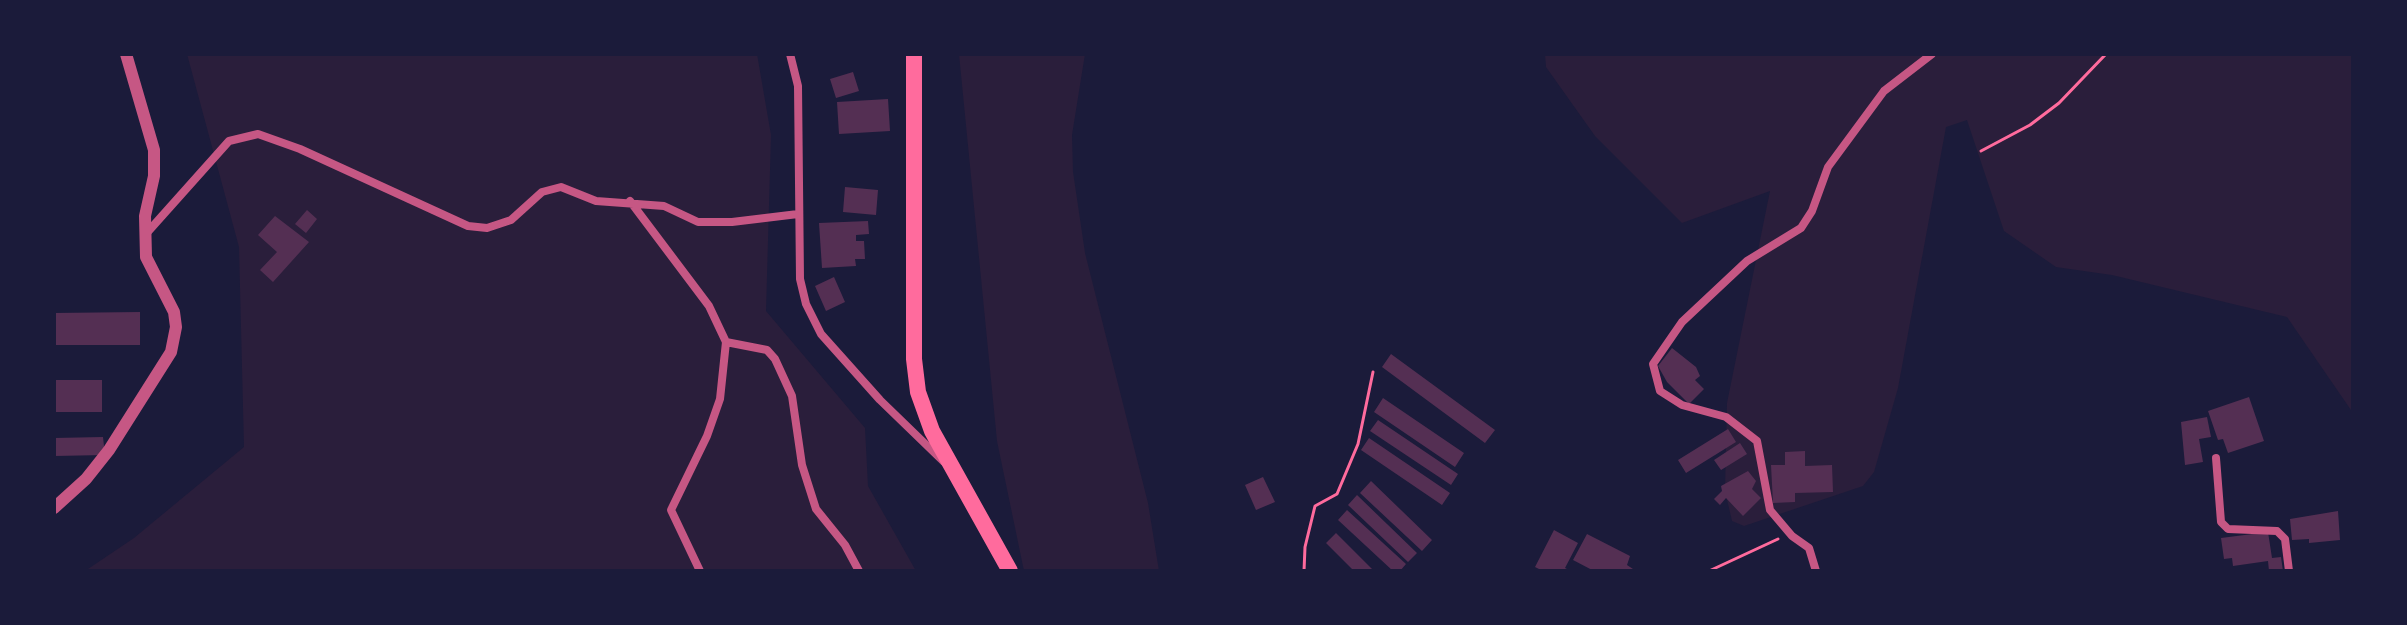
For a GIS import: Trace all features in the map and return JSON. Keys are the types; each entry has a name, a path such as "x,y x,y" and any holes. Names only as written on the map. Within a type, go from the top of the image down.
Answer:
{"main road":[{"path":"914,54 915,370 918,392 932,431 1010,571"}],"street":[{"path":"54,508 86,479 109,450 171,352 176,327 174,312 146,257 143,237 154,176 154,150 126,54"},
{"path":"790,54 798,86 800,279 806,304 821,334 880,400 956,472"},
{"path":"1816,571 1809,548 1792,536 1770,510 1765,468 1757,441 1726,417 1682,405 1660,391 1653,364 1682,322 1747,261 1801,228 1812,211 1828,167 1884,91 1932,54"},
{"path":"143,237 229,141 258,134 300,149 468,226 487,228 511,220 542,192 561,187 596,201 630,201 664,206 698,222 732,222 798,214"},
{"path":"630,201 709,306 726,342 720,399 671,510 700,571"},
{"path":"726,342 767,350 775,359 792,396 802,465 816,509 845,545 859,571"},
{"path":"2216,458 2221,522 2228,529 2277,531 2285,539 2289,571"}],"path":[{"path":"1981,151 2030,125 2059,103 2106,54"},
{"path":"1304,571 1305,547 1315,506 1337,494 1358,444 1373,372"},
{"path":"1709,571 1768,542 1792,536"}],"shaded area":[{"path":"187,54 757,54 771,135 766,311 865,428 868,486 916,571 85,571 134,538 244,447 239,247"},
{"path":"959,54 1085,54 1072,135 1073,172 1085,253 1148,503 1159,571 1024,571 997,441"},
{"path":"1545,54 2353,54 2353,413 2287,317 2112,275 2056,267 2004,231 1967,120 1946,127 1898,388 1874,472 1863,486 1744,526 1732,521 1725,491 1727,403 1770,191 1682,223 1595,136 1546,67"}],"building":[{"path":"853,72 859,91 836,98 830,79"},
{"path":"888,99 890,131 839,134 837,102"},
{"path":"845,187 878,190 876,215 843,212"},
{"path":"307,210 317,219 306,233 295,224"},
{"path":"275,216 309,242 273,282 260,270 277,252 258,235"},
{"path":"868,221 869,234 856,235 856,241 864,241 865,259 855,259 856,266 822,268 819,223"},
{"path":"834,277 845,302 826,311 815,286"},
{"path":"140,312 140,345 54,345 54,313"},
{"path":"1672,348 1696,367 1700,376 1695,380 1704,389 1689,404 1667,382 1658,366"},
{"path":"1391,354 1495,430 1485,443 1382,367"},
{"path":"54,380 102,380 102,412 54,412"},
{"path":"2249,397 2264,441 2228,453 2223,439 2218,440 2208,411"},
{"path":"1383,398 1464,453 1455,467 1374,412"},
{"path":"2207,417 2211,437 2199,439 2203,462 2185,465 2181,422"},
{"path":"1378,420 1458,474 1451,485 1370,431"},
{"path":"1728,429 1736,442 1686,473 1678,460"},
{"path":"103,437 105,455 54,456 54,438"},
{"path":"1369,438 1450,493 1442,505 1361,450"},
{"path":"1740,443 1747,454 1721,470 1714,460"},
{"path":"1805,451 1805,466 1832,465 1833,492 1795,493 1795,502 1773,503 1771,465 1785,465 1785,452"},
{"path":"1748,471 1756,481 1752,489 1761,498 1743,516 1726,498 1720,505 1714,499 1722,491 1721,486"},
{"path":"1263,477 1275,502 1256,510 1245,485"},
{"path":"1371,481 1432,540 1422,551 1360,493"},
{"path":"1357,495 1417,553 1408,562 1348,505"},
{"path":"1347,510 1406,564 1400,571 1393,571 1338,520"},
{"path":"2338,511 2340,540 2309,543 2309,539 2292,540 2290,519"},
{"path":"1554,530 1578,543 1565,568 1571,571 1543,571 1535,567"},
{"path":"2268,532 2272,558 2281,557 2283,571 2269,571 2268,561 2233,566 2232,558 2224,559 2221,538"},
{"path":"1336,533 1374,571 1354,571 1326,543"},
{"path":"1587,534 1630,556 1627,565 1636,571 1594,571 1573,560"}]}
